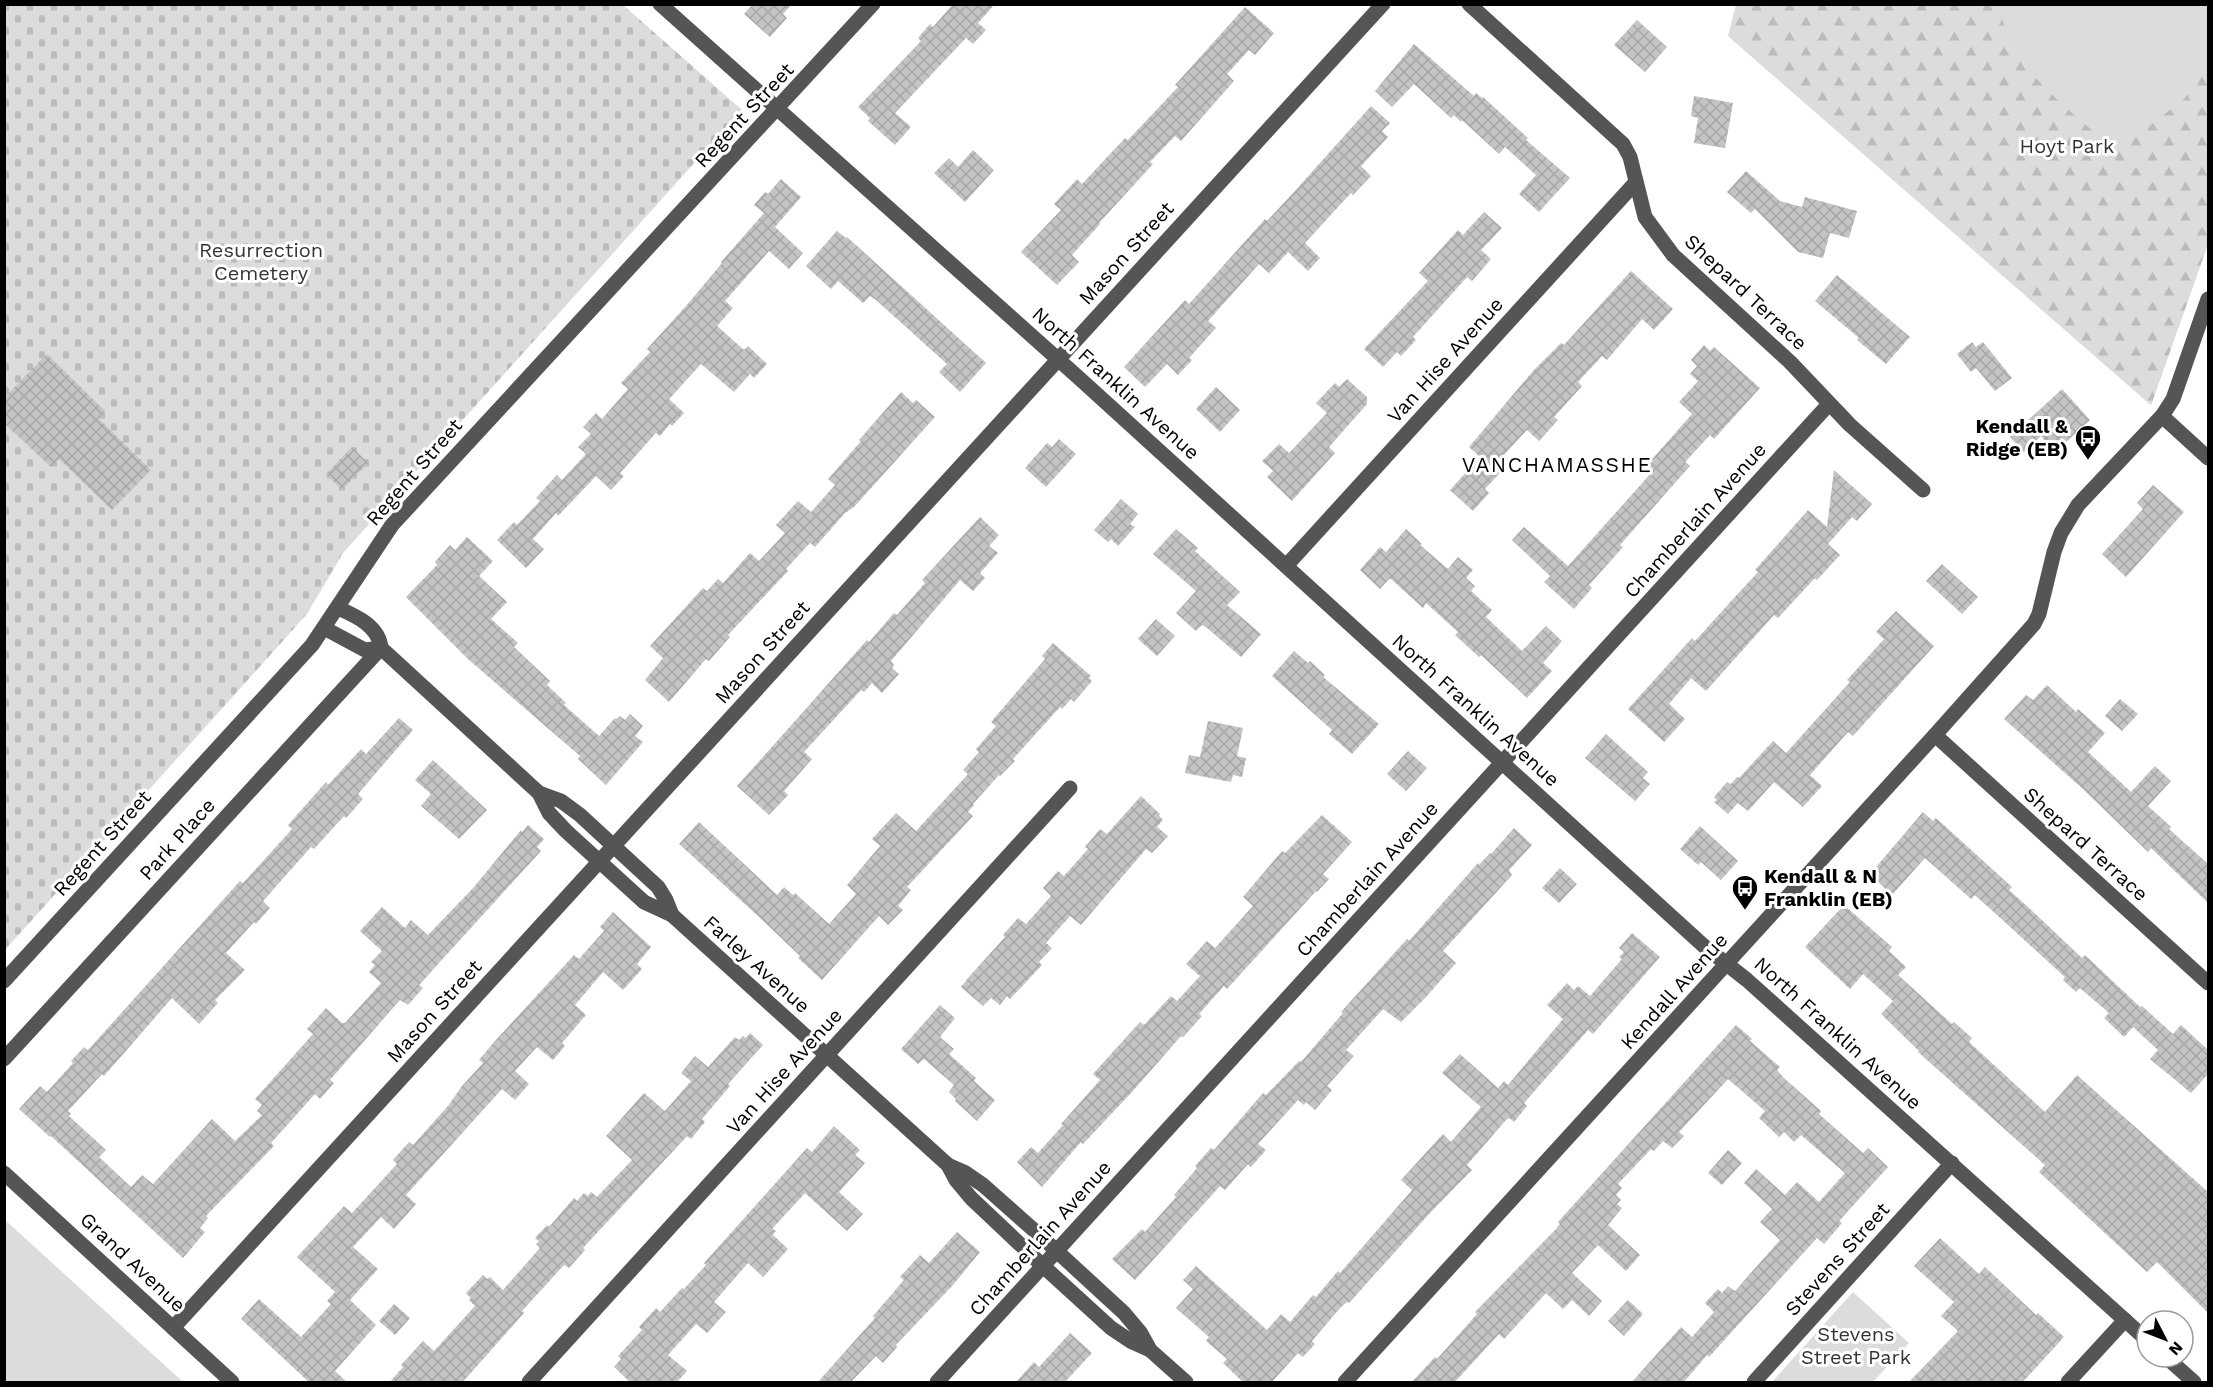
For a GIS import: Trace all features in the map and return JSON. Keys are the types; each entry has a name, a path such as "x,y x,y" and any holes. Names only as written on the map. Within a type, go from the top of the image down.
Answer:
{"street":[{"name":"North Franklin Avenue","path":"660,4 1058,359 1706,946 1952,1163 2135,1329"},
{"name":"Regent Street","path":"4,981 304,654 338,608 357,575 392,525 873,4"},
{"name":"Mason Street","path":"172,1328 1383,4"},
{"name":"Shepard Terrace","path":"1469,4 1623,144 1630,157 1645,216 1673,255 1790,362 1829,404 1923,490"},
{"name":"Van Hise Avenue","path":"1286,566 1636,182"},
{"name":"Kendall Avenue","path":"1345,1383 2034,624 2039,614 2061,533 2079,505 2162,416 2173,399 2208,299"},
{"name":"Chamberlain Avenue","path":"937,1383 1829,404"},
{"path":"2162,416 2208,458"},
{"name":"Farley Avenue","path":"338,608 353,615 374,631 380,640 381,648 539,793 549,813 599,861 644,902 672,915 948,1165 964,1172 983,1185 1124,1313 1140,1332 1150,1350 1186,1383"},
{"path":"324,628 365,650 381,648"},
{"name":"Park Place","path":"4,1059 381,648"},
{"name":"Shepard Terrace","path":"1935,735 2208,983"},
{"name":"Van Hise Avenue","path":"529,1383 1070,788"},
{"name":"Farley Avenue","path":"539,793 561,801 614,846 658,887 672,915"},
{"name":"Stevens Street","path":"1754,1383 1952,1163"},
{"name":"Farley Avenue","path":"948,1165 956,1180 971,1198 1043,1266 1112,1328 1132,1342 1150,1350"},
{"name":"Grand Avenue","path":"4,1173 232,1383"},
{"path":"2068,1383 2125,1320"},
{"path":"2179,1369 2194,1383"}],"green space":[{"name":"Resurrection Cemetery","path":"5,5 623,5 742,110 343,553 307,614 5,950"},
{"name":"Hoyt Park","path":"1736,5 1999,5 2004,26 2024,62 2051,94 2099,136 2143,131 2184,99 2208,66 2208,244 2151,405 1728,36"},
{"name":"Hoyt Park","path":"1740,5 2208,5 2208,244 2151,405 1728,36"},
{"path":"5,1220 183,1382 5,1382"},
{"name":"Stevens Street Park","path":"1853,1292 1909,1343 1873,1382 1772,1382"}],"building":[{"path":"753,4 792,4 783,14 787,18 770,37 744,14"},
{"path":"953,4 995,4 978,23 986,30 973,44 966,38 895,113 911,127 895,145 868,121 870,118 858,107 921,41 918,38 930,24 933,27"},
{"path":"1245,7 1274,33 1255,55 1249,50 1227,74 1234,81 1181,141 1175,136 1150,162 1153,164 1072,255 1079,262 1057,285 1021,252 1061,210 1054,204 1077,179 1082,184 1125,138 1128,140 1178,87 1175,85"},
{"path":"1637,20 1667,47 1645,72 1614,45"},
{"path":"1414,44 1474,96 1476,93 1483,97 1528,138 1526,140 1570,178 1539,212 1519,194 1536,175 1505,147 1499,154 1462,120 1461,122 1454,115 1451,118 1414,84 1392,107 1375,91"},
{"path":"1694,96 1733,103 1725,148 1694,143 1698,118 1691,116"},
{"path":"1371,106 1390,123 1382,131 1388,137 1361,166 1371,176 1353,195 1351,193 1305,243 1320,258 1308,271 1288,252 1269,273 1259,264 1208,321 1216,328 1189,358 1192,360 1178,375 1167,364 1145,387 1124,367 1185,300 1189,304"},
{"path":"973,150 994,170 965,202 934,173 949,158 958,167"},
{"path":"1746,171 1780,201 1802,207 1805,197 1857,211 1849,238 1830,233 1823,258 1798,252 1755,209 1751,213 1727,192"},
{"path":"781,179 801,197 775,227 803,253 789,269 769,251 725,301 733,308 717,326 744,350 748,346 767,364 754,378 750,374 734,392 701,364 669,399 684,413 660,436 656,433 620,473 624,476 611,490 596,476 558,516 556,513 533,539 544,549 526,568 497,540 514,522 517,525 540,501 536,498 557,475 562,480 586,454 578,447 591,434 583,427 596,413 602,419 628,389 621,383 650,352 647,349 764,213 754,205"},
{"path":"1484,212 1502,228 1481,250 1491,259 1472,281 1467,277 1413,337 1416,340 1401,356 1397,352 1383,367 1364,349 1428,281 1419,273 1458,230 1463,235"},
{"path":"837,231 847,237 986,363 960,392 939,372 947,364 876,300 870,296 863,303 838,281 831,289 806,266"},
{"path":"1631,271 1673,309 1654,330 1642,319 1607,360 1602,356 1578,382 1582,386 1554,417 1558,420 1539,441 1527,430 1503,456 1510,462 1485,489 1489,493 1473,511 1450,490 1480,457 1469,447 1533,371 1561,343 1564,345"},
{"path":"1837,275 1910,337 1886,364 1815,301"},
{"path":"1972,342 1976,347 1983,342 2012,378 1995,391 1976,368 1971,372 1957,354"},
{"path":"1704,345 1710,351 1714,347 1760,388 1714,439 1710,435 1685,462 1690,466 1620,545 1623,547 1589,585 1592,588 1574,609 1544,582 1550,576 1512,540 1524,527 1568,566 1653,471 1647,465 1692,414 1679,402 1698,381 1690,374 1697,366 1691,360"},
{"path":"47,354 105,411 98,418 151,470 112,510 59,459 51,467 4,423 4,398"},
{"path":"1347,379 1367,397 1367,404 1329,447 1335,453 1292,501 1267,477 1273,471 1262,461 1279,444 1289,453 1327,413 1316,403 1335,383 1339,387"},
{"path":"1216,387 1240,410 1220,432 1196,409"},
{"path":"2062,389 2090,420 2055,452 2041,436 2024,452 2010,437"},
{"path":"901,392 913,403 916,400 935,417 815,547 810,543 786,569 788,571 728,635 730,637 709,661 706,659 669,702 645,680 663,658 650,646 703,588 707,591 718,579 723,583 750,553 759,561 785,533 776,525 798,501 811,512 835,485 828,479"},
{"path":"1059,439 1076,454 1046,487 1025,468 1047,443 1052,447"},
{"path":"352,447 368,463 342,490 326,474"},
{"path":"1834,470 1872,504 1857,521 1852,517 1828,544 1840,555 1778,618 1774,615 1706,691 1691,678 1669,704 1685,719 1664,742 1628,709 1692,638 1695,641 1758,572 1755,570 1808,510 1827,527"},
{"path":"2153,485 2184,512 2126,577 2102,554 2143,509 2137,503"},
{"path":"1121,499 1138,514 1130,524 1135,527 1118,546 1111,539 1108,542 1094,530"},
{"path":"980,517 999,535 989,546 998,553 980,573 985,578 973,591 960,580 891,661 894,665 892,668 899,674 882,693 872,683 864,692 861,690 804,752 812,759 784,791 788,795 769,815 737,786 867,640 869,642 894,613 897,615 925,583 922,580"},
{"path":"1176,529 1198,548 1195,551 1240,592 1227,605 1261,634 1241,657 1207,628 1202,625 1196,631 1176,613 1196,591 1153,554"},
{"path":"1406,529 1422,544 1420,545 1448,569 1458,557 1473,570 1466,578 1475,586 1471,591 1492,610 1486,617 1522,651 1546,626 1562,641 1543,663 1552,671 1527,698 1481,655 1479,657 1455,635 1458,632 1426,603 1423,608 1391,579 1380,589 1360,570 1380,547 1386,552"},
{"path":"467,537 493,561 479,576 507,602 491,619 518,643 514,647 550,681 547,685 566,703 564,705 599,736 615,718 620,716 625,720 630,714 643,726 635,736 643,742 606,785 578,759 580,756 468,659 406,597 437,565 435,562 450,545 455,550"},
{"path":"1942,564 1978,597 1962,614 1926,581"},
{"path":"1896,611 1934,646 1853,736 1848,732 1810,775 1822,786 1803,807 1774,782 1748,811 1738,803 1728,814 1714,802 1717,800 1714,797 1727,782 1731,784 1737,777 1739,778 1773,741 1786,753 1850,682 1847,680 1884,639 1876,632"},
{"path":"1156,619 1175,636 1157,656 1138,639"},
{"path":"1053,643 1091,676 1089,678 1092,681 1074,702 1071,699 1062,709 1060,707 1013,759 1015,761 973,804 968,812 973,816 907,887 911,890 898,906 903,910 888,925 879,916 822,980 758,916 679,844 699,822 777,895 784,887 793,895 795,893 829,924 856,894 847,885 880,846 872,839 896,813 916,831 968,774 963,770 979,752 976,749 996,726 991,722 1045,659 1042,656"},
{"path":"1294,651 1308,663 1310,661 1325,675 1323,677 1379,724 1352,754 1329,734 1332,730 1272,676"},
{"path":"2047,685 2076,712 2078,709 2105,733 2088,752 2131,792 2155,766 2171,781 2148,806 2171,827 2169,829 2208,864 2208,903 2151,848 2148,852 2083,789 2004,719 2026,695 2033,700"},
{"path":"2120,699 2138,714 2122,731 2105,716"},
{"path":"399,718 413,730 358,794 363,799 314,849 311,847 263,901 270,908 226,953 245,970 215,1000 218,1003 199,1024 172,998 104,1076 102,1074 68,1111 71,1114 69,1116 106,1150 99,1157 131,1187 142,1175 153,1184 212,1119 235,1141 262,1115 257,1111 262,1105 255,1099 313,1034 307,1029 326,1008 342,1023 345,1023 381,983 369,972 375,965 371,962 382,951 360,931 382,907 405,928 411,920 428,935 474,887 521,830 522,832 528,825 544,839 537,847 541,851 419,985 423,988 408,1005 400,1000 330,1080 334,1083 320,1099 315,1094 271,1143 274,1146 206,1216 208,1218 200,1228 205,1232 183,1258 19,1109 40,1086 47,1092 84,1047 88,1050 240,881 243,883 292,829 288,825 326,782 328,785 361,749 366,754"},
{"path":"1208,721 1243,728 1237,756 1246,758 1242,777 1233,775 1231,782 1185,773 1189,755 1200,757"},
{"path":"1606,734 1648,772 1643,778 1650,784 1635,801 1585,758"},
{"path":"1408,751 1427,768 1406,791 1387,774"},
{"path":"433,760 487,810 459,839 421,806 431,794 415,780"},
{"path":"1141,796 1160,814 1163,820 1157,827 1168,836 1152,853 1146,849 1081,925 1070,916 1046,943 1052,948 1039,962 1042,965 1010,999 1007,996 1000,1005 991,998 983,1006 961,987 1005,937 1003,935 1018,918 1026,924 1051,896 1043,888 1058,871 1064,876 1088,849 1085,847 1100,829 1107,834"},
{"path":"1923,812 1933,821 1936,818 2012,887 2009,890 2082,958 2085,955 2140,1007 2142,1006 2173,1034 2181,1025 2208,1050 2208,1074 2191,1093 2150,1059 2158,1050 2133,1027 2124,1037 2104,1018 2109,1013 2080,988 2076,992 2063,980 2065,977 1975,895 1971,899 1925,858 1892,895 1870,874"},
{"path":"1322,815 1352,842 1323,874 1329,879 1227,989 1224,986 1199,1014 1202,1016 1183,1037 1181,1036 1083,1144 1081,1142 1042,1187 1017,1162 1031,1147 1038,1153 1063,1125 1061,1124 1100,1080 1093,1074 1140,1022 1144,1025 1171,996 1177,1001 1200,976 1186,964 1207,941 1215,948 1253,906 1243,897 1282,851 1285,853"},
{"path":"1700,826 1738,861 1721,880 1701,862 1698,865 1680,849"},
{"path":"1514,828 1532,845 1509,870 1512,875 1443,951 1456,963 1401,1022 1383,1009 1346,1050 1354,1056 1327,1086 1332,1090 1315,1110 1306,1102 1304,1105 1298,1100 1258,1144 1266,1150 1251,1167 1248,1164 1225,1190 1220,1186 1135,1280 1112,1259 1142,1229 1145,1232 1176,1197 1174,1195 1211,1148 1214,1150 1263,1093 1266,1095 1299,1061 1301,1062 1343,1013 1341,1012 1407,939 1409,941 1478,863 1479,865 1491,854"},
{"path":"1560,868 1577,884 1559,903 1542,888"},
{"path":"1844,905 1892,947 1889,951 1906,967 1898,975 1952,1024 1954,1022 1972,1038 1969,1042 2045,1112 2077,1075 2208,1192 2208,1313 2157,1262 2147,1272 2039,1172 2045,1165 1918,1052 1881,1014 1893,1001 1863,974 1850,989 1805,947"},
{"path":"613,912 651,947 637,964 642,969 623,990 603,972 575,1005 586,1015 562,1043 565,1046 553,1060 537,1047 515,1071 529,1084 515,1100 502,1089 406,1195 416,1204 394,1229 381,1217 353,1247 378,1269 350,1300 376,1325 335,1371 348,1383 310,1383 241,1319 259,1299 301,1337 331,1304 327,1301 335,1292 297,1257 344,1206 352,1213 397,1164 393,1160 409,1142 413,1145 448,1106 483,1063 479,1060 495,1041 574,955 579,959 604,931 600,927"},
{"path":"1632,933 1660,957 1593,1034 1588,1030 1524,1103 1527,1106 1514,1122 1509,1118 1506,1120 1467,1165 1472,1170 1349,1303 1341,1307 1312,1341 1315,1344 1303,1357 1298,1353 1271,1383 1244,1383 1223,1363 1227,1359 1206,1341 1209,1337 1176,1308 1193,1289 1183,1280 1196,1266 1267,1330 1281,1314 1290,1322 1313,1295 1316,1297 1338,1271 1340,1273 1412,1190 1401,1180 1443,1134 1451,1142 1481,1107 1442,1073 1460,1054 1498,1088 1504,1081 1508,1085 1563,1019 1547,1005 1567,983 1574,990 1578,986 1590,996 1622,959 1619,957 1624,952 1619,948"},
{"path":"940,1005 955,1018 940,1037 954,1049 949,1054 976,1078 974,1081 995,1100 977,1121 955,1101 956,1099 949,1092 954,1085 924,1059 918,1064 901,1049"},
{"path":"1736,1025 1752,1039 1750,1041 1780,1067 1777,1070 1821,1111 1819,1114 1863,1153 1868,1148 1888,1167 1839,1221 1842,1223 1824,1244 1817,1238 1683,1383 1631,1383 1681,1327 1692,1337 1714,1312 1705,1303 1718,1289 1722,1293 1728,1286 1735,1291 1780,1240 1760,1222 1772,1209 1744,1183 1756,1169 1785,1195 1797,1182 1819,1202 1845,1173 1801,1135 1794,1142 1784,1132 1779,1137 1759,1118 1765,1111 1728,1079 1679,1132 1684,1136 1672,1148 1663,1141 1654,1151 1651,1149 1618,1184 1622,1188 1616,1195 1621,1200 1617,1204 1622,1208 1608,1225 1640,1255 1626,1271 1598,1245 1572,1273 1602,1301 1589,1316 1572,1300 1563,1309 1546,1293 1504,1339 1499,1334 1454,1383 1411,1383 1435,1357 1437,1359 1477,1314 1475,1312 1556,1229 1560,1224 1558,1222"},
{"path":"750,1033 763,1045 728,1084 730,1086 702,1119 705,1122 691,1139 687,1136 583,1248 585,1250 569,1268 564,1265 462,1383 389,1383 403,1367 401,1365 423,1341 434,1351 475,1306 466,1293 483,1275 487,1279 490,1277 503,1290 540,1248 536,1244 539,1241 535,1238 547,1225 549,1227 574,1198 577,1201 584,1193 588,1196 591,1192 597,1197 632,1160 606,1136 644,1093 665,1111 691,1081 681,1073 695,1056 708,1067 735,1037 739,1040 743,1036 746,1038"},
{"path":"834,1126 860,1150 855,1155 865,1163 839,1192 863,1214 847,1231 805,1193 772,1229 776,1231 773,1235 788,1249 763,1277 748,1263 714,1302 726,1312 707,1333 696,1324 668,1355 687,1371 676,1383 631,1383 614,1367 621,1359 618,1356 642,1330 639,1327 656,1308 660,1312 682,1288 684,1289 706,1265 704,1263 807,1148 812,1152"},
{"path":"1728,1150 1742,1163 1722,1185 1708,1173"},
{"path":"957,1232 980,1252 953,1285 896,1345 897,1347 883,1363 876,1356 850,1383 817,1383 875,1318 873,1316 904,1280 900,1277 920,1255 929,1263"},
{"path":"1940,1238 1979,1274 1985,1267 2036,1315 2038,1313 2064,1337 2022,1383 1908,1383 1958,1331 1941,1316 1954,1302 1914,1266"},
{"path":"1628,1300 1643,1314 1624,1336 1608,1321"},
{"path":"394,1304 410,1318 395,1335 379,1321"},
{"path":"1070,1333 1092,1353 1064,1383 1015,1383 1034,1362 1039,1367"}],"place":[{"name":"Kendall & Ridge (EB)","path":"2088,461"},
{"name":"Kendall & N Franklin (EB)","path":"1745,911"}],"district":[{"name":"VANCHAMASSHE","path":"1557,464"}]}
